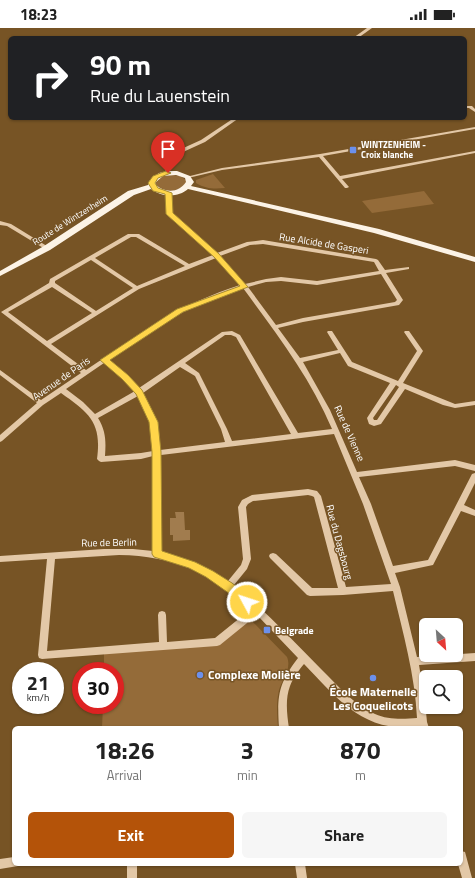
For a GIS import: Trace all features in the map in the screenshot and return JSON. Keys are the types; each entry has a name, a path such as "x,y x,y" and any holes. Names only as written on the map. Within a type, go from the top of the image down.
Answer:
{"main road":[{"path":"188,187 190,182 188,177 177,173 168,173 156,177 152,181 152,186 161,192 176,192 188,187 376,231 475,260"},
{"name":"Route de Wintzenheim","path":"0,274 47,248 132,193 152,186"}],"street":[{"path":"358,36 370,28"},
{"path":"467,107 470,106 475,111"},
{"path":"168,173 166,161 170,156 203,141 234,120"},
{"path":"188,177 222,169 318,155 475,128"},
{"path":"339,178 475,152"},
{"path":"318,155 347,187"},
{"name":"Rue de Vienne","path":"168,193 169,214 217,256 245,287 298,360 327,410 335,431 356,475 396,587 414,661 421,702 423,725"},
{"path":"0,223 9,225 47,248"},
{"path":"86,373 4,312 52,284 52,280 130,235 137,235 189,266"},
{"name":"Rue Alcide de Gasperi","path":"217,256 249,243 263,242 376,260 400,300 398,304 303,320 275,327"},
{"path":"47,344 137,288 217,256"},
{"path":"92,258 137,288"},
{"name":"Avenue de Paris","path":"0,439 41,403 180,310 263,281 282,278 316,283 407,268"},
{"path":"52,284 96,313"},
{"path":"330,332 350,364 399,385 455,406 475,403"},
{"path":"399,385 370,418 371,422 379,422 420,351 407,332"},
{"path":"95,417 139,392 182,364 224,333 232,333 238,336 296,436"},
{"path":"298,360 341,351"},
{"path":"104,360 125,377 139,392 153,422 157,452 157,554"},
{"path":"182,364 197,375 224,429 229,444"},
{"path":"0,372 41,403"},
{"path":"61,390 91,412 95,417 102,436 101,458 141,456 157,452 335,431"},
{"path":"356,475 455,463 475,468"},
{"path":"390,570 430,563 475,476"},
{"name":"Rue du Dagsbourg","path":"229,586 247,559 242,507 245,502 252,498 314,492 317,496 343,592"},
{"path":"460,507 475,513"},
{"name":"Rue de Berlin","path":"0,559 128,551 157,554 192,565 229,586 256,610 347,700 372,717 391,723 423,725"},
{"path":"51,555 42,655 217,642 256,610"},
{"name":"Rue du Dagsbourg","path":"273,556 310,592 343,592 396,587"},
{"path":"162,615 163,645"},
{"path":"414,661 475,657"},
{"path":"284,726 285,687 297,665 303,658"},
{"path":"0,864 12,862"},
{"path":"463,863 467,878"},
{"path":"132,866 132,878"},
{"path":"300,866 302,878"}],"shaded area":[{"path":"213,174 225,188 210,188 196,183 196,180"},
{"path":"162,176 180,176 186,180 186,183 176,190 168,190 156,186 156,181"},
{"path":"424,191 434,204 372,213 362,201"},
{"name":"Complexe Molière","path":"250,619 287,657 288,666 278,695 278,726 102,726 103,714 124,714 124,662 104,662 104,653 218,645"}],"building":[{"path":"175,512 184,512 185,530 190,530 190,540 173,541 173,535 170,535 170,518 176,518"}],"place":[{"name":"WINTZENHEIM - Croix blanche","path":"353,150"},
{"name":"Belgrade","path":"267,630"},
{"name":"Complexe Molière","path":"200,675"},
{"name":"École Maternelle Les Coquelicots","path":"373,678"}],"route":[{"path":"168,173 161,174 156,177 152,181 152,186 161,192 168,193 169,214 217,256 245,287 180,310 104,360 125,377 139,392 153,422 157,452 157,554 192,565 209,574 229,586 247,602"}]}
